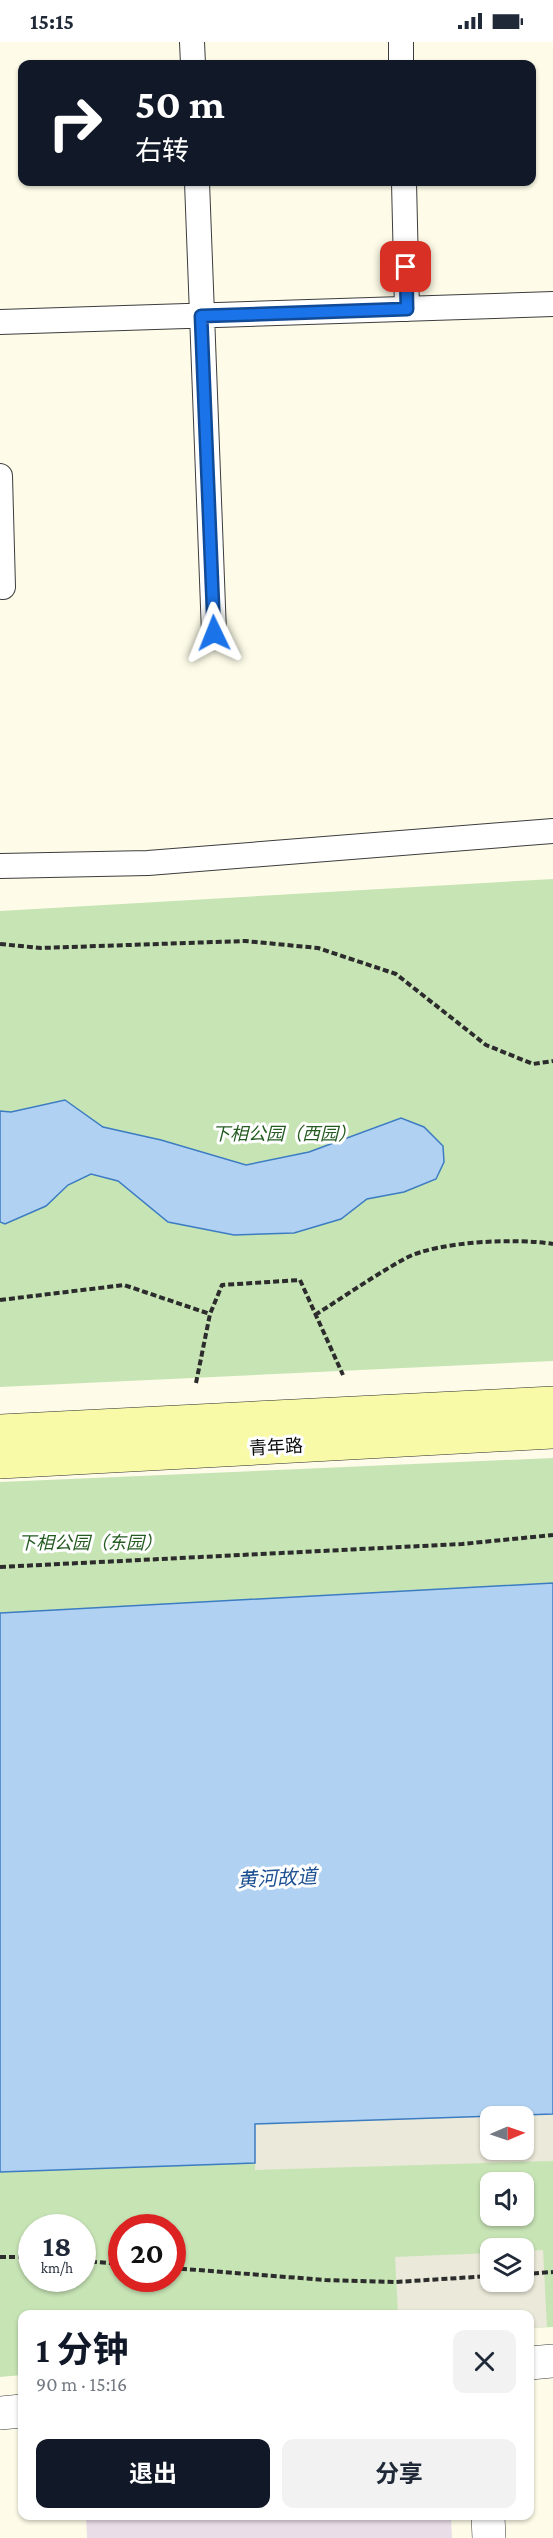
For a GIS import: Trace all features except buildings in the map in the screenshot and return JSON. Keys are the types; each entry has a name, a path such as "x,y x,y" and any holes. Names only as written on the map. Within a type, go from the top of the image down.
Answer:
{"street":[{"name":"青年路","path":"0,1431 553,1403"},
{"name":"青年路","path":"0,1462 553,1432"},
{"path":"534,2363 553,2361"},
{"path":"0,2413 18,2411"},
{"path":"489,2520 489,2538"}],"lane":[{"path":"192,42 193,60"},
{"path":"401,42 401,60"},
{"path":"197,186 214,633"},
{"path":"404,186 407,309"},
{"path":"0,322 553,304"},
{"path":"0,477 3,587"},
{"path":"0,866 148,863 553,831"}],"path":[{"path":"0,944 41,948 245,941 318,948 396,974 486,1046 533,1064 553,1061"},
{"path":"315,1315 408,1258 439,1247 532,1240 553,1245"},
{"path":"195,1389 210,1314 222,1285 300,1280 346,1382"},
{"path":"0,1300 124,1285 210,1314"},
{"path":"0,1567 462,1544 553,1535"},
{"path":"0,2257 18,2258"},
{"path":"186,2269 274,2278 396,2282 480,2277"},
{"path":"534,2273 553,2272"}],"shaded area":[{"path":"553,2114 553,2161 255,2170 255,2125 480,2116 480,2160 534,2160 534,2115"},
{"path":"534,2250 543,2250 547,2327 534,2328 534,2310 398,2310 395,2257 480,2253 480,2292 534,2292"},
{"path":"86,2520 451,2520 452,2538 87,2538"}],"green space":[{"name":"下相公园（西园）","path":"553,879 553,1361 0,1387 0,911"},
{"name":"下相公园（东园）","path":"553,1458 553,1583 0,1613 0,1482"},
{"path":"553,2114 553,2327 534,2328 534,2310 18,2310 18,2375 0,2377 0,2172 255,2163 255,2125 480,2116 480,2160 534,2160 534,2115"}],"water":[{"path":"65,1100 103,1127 161,1140 246,1165 309,1152 401,1118 424,1127 443,1146 444,1162 436,1179 404,1192 367,1199 341,1219 294,1233 234,1235 168,1222 118,1181 91,1174 68,1185 46,1206 5,1224 0,1222 0,1111 11,1112"},
{"name":"黄河故道","path":"553,1583 553,2114 534,2115 534,2106 480,2106 480,2116 255,2124 255,2163 0,2172 0,1613"}],"route":[{"path":"214,633 201,316 407,309 406,267"}]}
